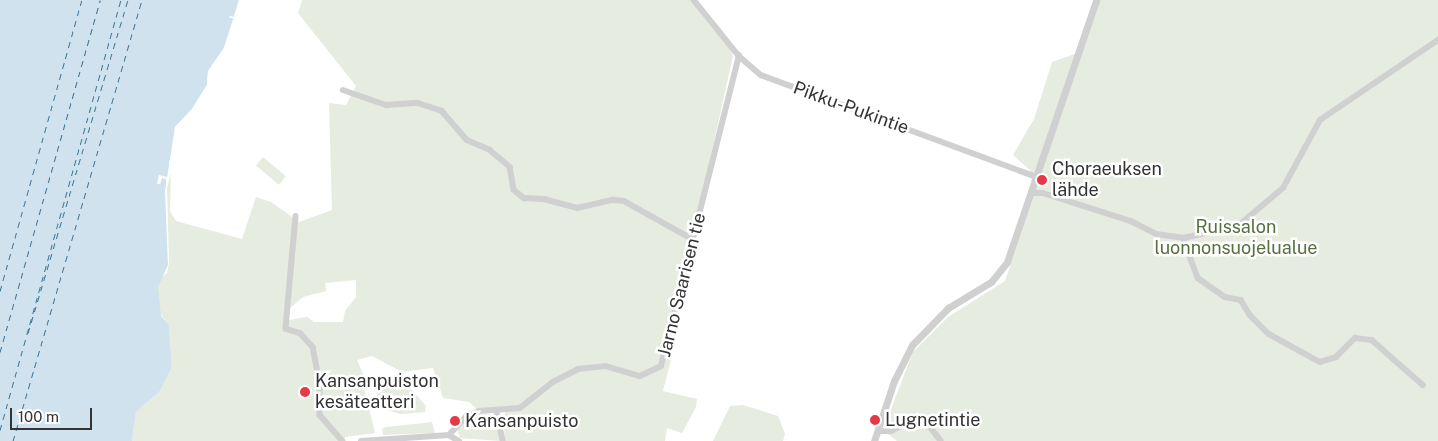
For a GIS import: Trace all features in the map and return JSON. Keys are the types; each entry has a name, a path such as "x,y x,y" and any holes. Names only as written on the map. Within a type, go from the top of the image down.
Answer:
{"street":[{"name":"Pikku-Pukintie","path":"694,0 739,56 761,75 1037,176"},
{"path":"874,441 906,355 940,315 998,276 1012,253 1096,0"},
{"path":"1031,193 1043,193 1131,221 1156,234 1183,238 1246,222 1276,196 1292,176 1320,120 1438,40"},
{"name":"Jarno Saarisen tie","path":"449,435 462,419 471,414 497,412 527,404 553,382 578,368 605,366 640,376 662,366 739,56"},
{"path":"343,90 386,105 418,103 442,110 467,140 484,147 510,166 514,190 524,198 544,199 577,208 612,200 624,201 694,240"},
{"path":"296,216 286,329 300,334 313,347 320,382 320,415 343,441"},
{"path":"1183,238 1198,278 1225,297 1241,300 1250,315 1269,334 1320,362 1336,357 1355,338 1372,340 1423,385"},
{"path":"497,412 502,441"},
{"path":"878,431 892,431 908,422 922,422 932,428 941,441"},
{"path":"361,441 449,435 458,441"}],"green space":[{"path":"302,0 692,0 730,48 733,56 668,349 673,352 663,391 697,399 696,407 682,433 667,428 665,441 505,441 503,417 508,408 478,410 469,402 443,398 433,368 402,372 372,356 357,360 365,378 362,380 375,433 345,437 345,441 132,441 136,412 160,391 172,367 169,325 157,310 157,281 167,273 169,263 167,189 171,165 170,211 176,221 242,239 256,197 271,202 299,222 332,210 329,103 346,105 356,86 298,13","holes":["356,280 356,297 345,311 343,322 314,322 307,317 289,320 290,308 303,297 326,291 325,283"]},
{"name":"Ruissalon luonnonsuojelualue","path":"1100,0 1438,0 1438,441 897,441 883,430 913,352 948,317 1005,281 1034,196 1030,170 1013,155 1034,119 1052,62 1083,51"},
{"path":"263,157 286,176 279,185 256,165"},
{"path":"391,382 402,383 412,390 426,406 425,412 401,414 382,409 376,400 378,389"},
{"path":"743,405 778,416 785,434 783,441 713,441 730,406"},
{"path":"478,414 490,414 496,419 500,441 460,438 457,429 462,422"},
{"path":"432,422 435,433 383,435 382,429 386,427"}],"water":[{"path":"0,0 239,0 224,48 208,71 207,85 192,109 175,127 165,191 168,265 158,287 161,316 169,325 172,367 160,391 136,412 132,441 0,441"}],"pier":[{"path":"239,0 239,7 227,48 209,70 207,89 190,115 175,127 192,109 207,85 208,71 224,48 234,18 229,18 230,16 235,17"},
{"path":"169,160 172,170 167,186 168,265 166,179 162,178 160,184 157,184 159,175 167,177 169,174"}],"ferry route":[{"path":"0,291 82,0"},
{"path":"0,352 100,0"},
{"path":"0,430 121,0"},
{"path":"28,333 128,0"},
{"path":"13,441 142,0"}],"place":[{"name":"Choraeuksen lähde","path":"1042,180"},
{"name":"Kansanpuiston kesäteatteri","path":"305,392"},
{"name":"Lugnetintie","path":"875,420"},
{"name":"Kansanpuisto","path":"455,421"}]}
